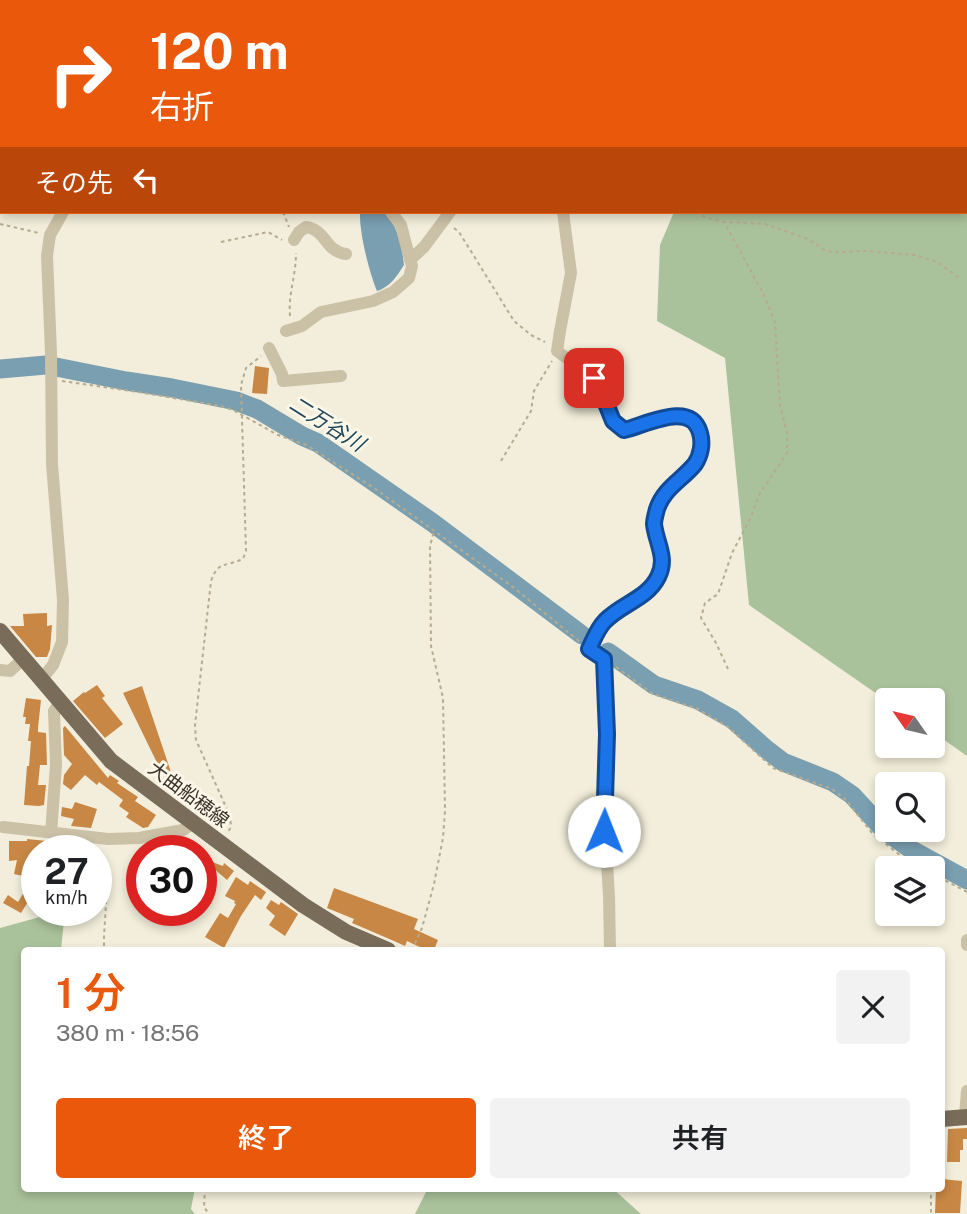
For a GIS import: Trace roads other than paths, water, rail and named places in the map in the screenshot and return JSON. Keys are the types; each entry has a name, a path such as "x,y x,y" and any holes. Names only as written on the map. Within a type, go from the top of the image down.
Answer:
{"main road":[{"name":"大曲船穂線","path":"0,631 111,761 303,905 346,932 381,947"},
{"path":"945,1119 966,1117"}],"street":[{"path":"41,680 53,665 62,642 62,600 52,464 47,256 50,235 61,214"},
{"path":"286,331 302,326 321,312 373,301 393,292 410,278 411,260 401,225 393,214"},
{"path":"563,214 572,273 557,351 594,378 613,421 624,430 662,418 682,415 695,422 701,433 701,448 695,463 665,493 658,506 654,523 662,564 658,577 647,593 607,619 589,649 604,659 607,734 604,831 610,947"},
{"path":"411,260 447,216"},
{"path":"295,244 299,232 306,227 316,228 336,252 346,254"},
{"path":"270,348 283,382 341,376"},
{"path":"0,670 10,671 23,659"},
{"path":"51,833 56,765 54,711 60,702"},
{"path":"3,827 108,839 139,838 183,830 193,823"},
{"path":"967,940 967,945"},
{"path":"966,1117 967,1091"}],"water":[{"path":"360,214 386,214 393,223 400,244 404,265 389,284 377,291 365,252"}],"waterway":[{"name":"二万谷川","path":"0,369 46,365 236,401 257,409 318,443 433,523 582,635"},
{"name":"二万谷川","path":"608,652 654,685 698,700 732,719 783,762 833,782 852,795 884,830 912,850 967,880"}]}
